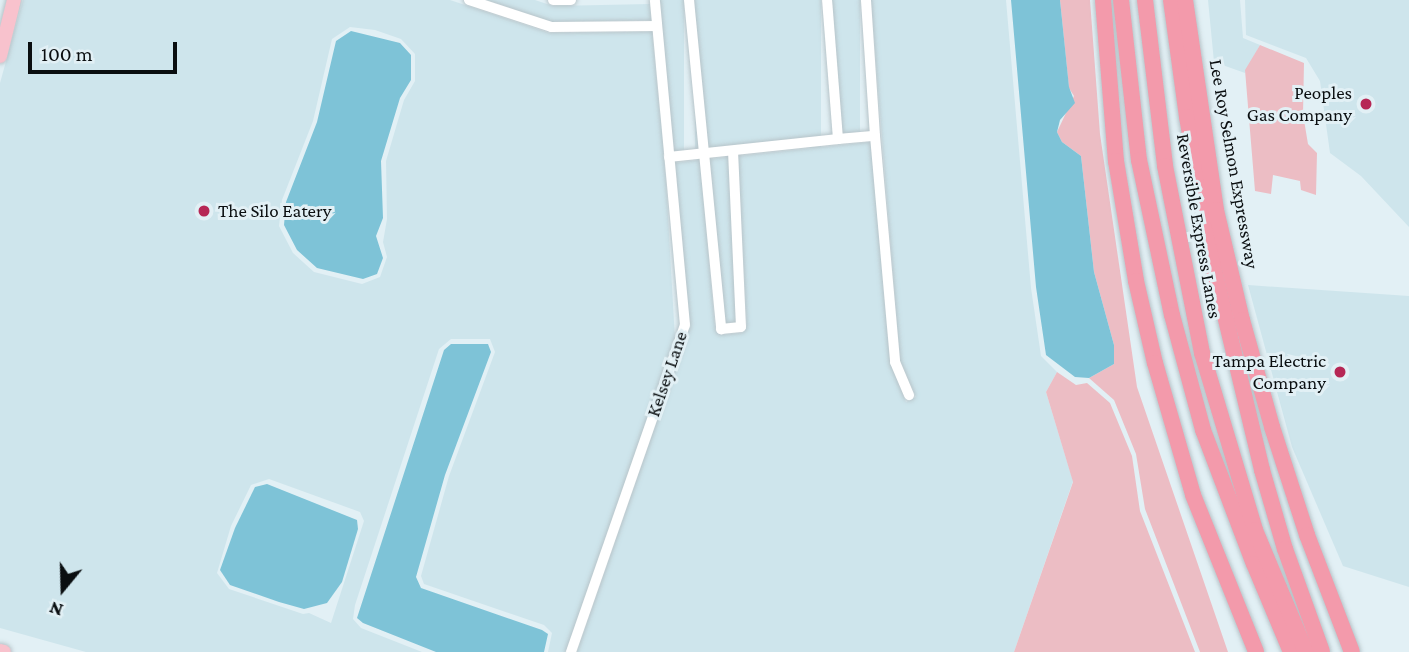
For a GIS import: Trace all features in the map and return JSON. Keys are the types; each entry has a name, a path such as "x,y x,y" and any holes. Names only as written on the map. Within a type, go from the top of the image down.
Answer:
{"highway":[{"path":"1103,0 1116,161 1134,269 1152,351 1194,495 1256,652"},
{"path":"1121,0 1139,160 1172,316 1203,430 1291,652"},
{"name":"Reversible Express Lanes","path":"1144,0 1165,166 1202,353 1255,530 1306,652"},
{"path":"1171,0 1187,117 1215,274 1262,470 1285,549 1322,652"},
{"name":"Lee Roy Selmon Expressway","path":"1185,0 1216,210 1242,320 1303,523 1352,652"}],"main road":[{"path":"8,0 8,23"},
{"path":"0,56 14,0"}],"street":[{"path":"469,0 551,27 657,26"},
{"path":"553,0 571,0"},
{"name":"Kelsey Lane","path":"571,652 685,325 655,0"},
{"path":"689,0 721,330 741,327 733,151"},
{"path":"827,0 838,139"},
{"path":"866,0 895,362 909,395"},
{"path":"669,158 876,136"}],"shaded area":[{"path":"23,0 450,0 549,33 652,32 666,182 675,339 566,652 548,652 552,633 544,625 424,584 421,576 449,476 495,352 490,339 451,339 439,349 355,605 353,619 361,628 422,652 86,652 0,628 0,83","holes":["350,27 375,30 401,39 415,54 415,81 404,100 386,161 387,219 383,242 387,257 380,277 362,284 314,272 293,253 279,226 282,200 313,121 332,39","269,479 360,512 364,521 331,623 309,613 303,614 229,589 217,573 231,526 251,485"]},
{"path":"487,0 535,0 553,6 650,4 651,20 552,22"},
{"path":"660,0 684,0 684,152 660,152"},
{"path":"695,0 821,0 821,148 695,148"},
{"path":"832,0 860,0 860,133 832,133"},
{"path":"871,0 1006,0 1031,288 1041,356 1057,372 1046,392 1073,481 1014,652 577,652 690,326 675,163 700,160 715,330 721,335 742,333 747,326 738,156 871,142 890,363 906,402 916,397 900,360"},
{"path":"1060,0 1090,0 1100,134 1137,387 1228,652 1200,652 1145,509 1136,454 1114,400 1089,378 1114,364 1114,345 1094,272 1081,156 1062,142 1057,132 1074,96 1069,88"},
{"path":"1208,0 1240,0 1243,38 1260,45 1245,73 1214,62"},
{"name":"Peoples Gas Company","path":"1245,0 1409,0 1409,227 1361,176 1330,153 1320,81 1306,58 1246,35"},
{"path":"1260,45 1304,63 1303,114 1308,144 1317,153 1316,195 1301,190 1300,181 1273,175 1271,194 1255,191 1245,70"},
{"path":"728,157 736,322 725,323 710,159"},
{"name":"Tampa Electric Company","path":"1248,285 1409,296 1409,587 1343,566 1292,447"},
{"path":"1057,372 1076,385 1087,383 1110,403 1132,456 1140,511 1195,652 1014,652 1073,482 1046,392"}],"water":[{"path":"1011,0 1060,0 1069,87 1075,103 1060,120 1057,132 1062,142 1081,156 1094,272 1114,345 1114,364 1089,378 1075,377 1046,355 1036,287"},
{"path":"351,31 400,43 411,55 411,80 400,98 381,161 383,218 376,236 383,258 377,274 363,279 317,268 297,250 284,225 286,202 317,122 336,41"},
{"path":"451,344 488,344 491,352 445,475 416,577 421,588 542,630 548,634 544,652 436,652 363,623 357,618 444,350"},
{"path":"267,484 357,520 358,529 342,582 327,603 304,609 279,602 230,585 220,570 235,528 255,487"}],"place":[{"name":"Peoples Gas Company","path":"1366,104"},
{"name":"The Silo Eatery","path":"204,211"},
{"name":"Tampa Electric Company","path":"1340,372"}]}
